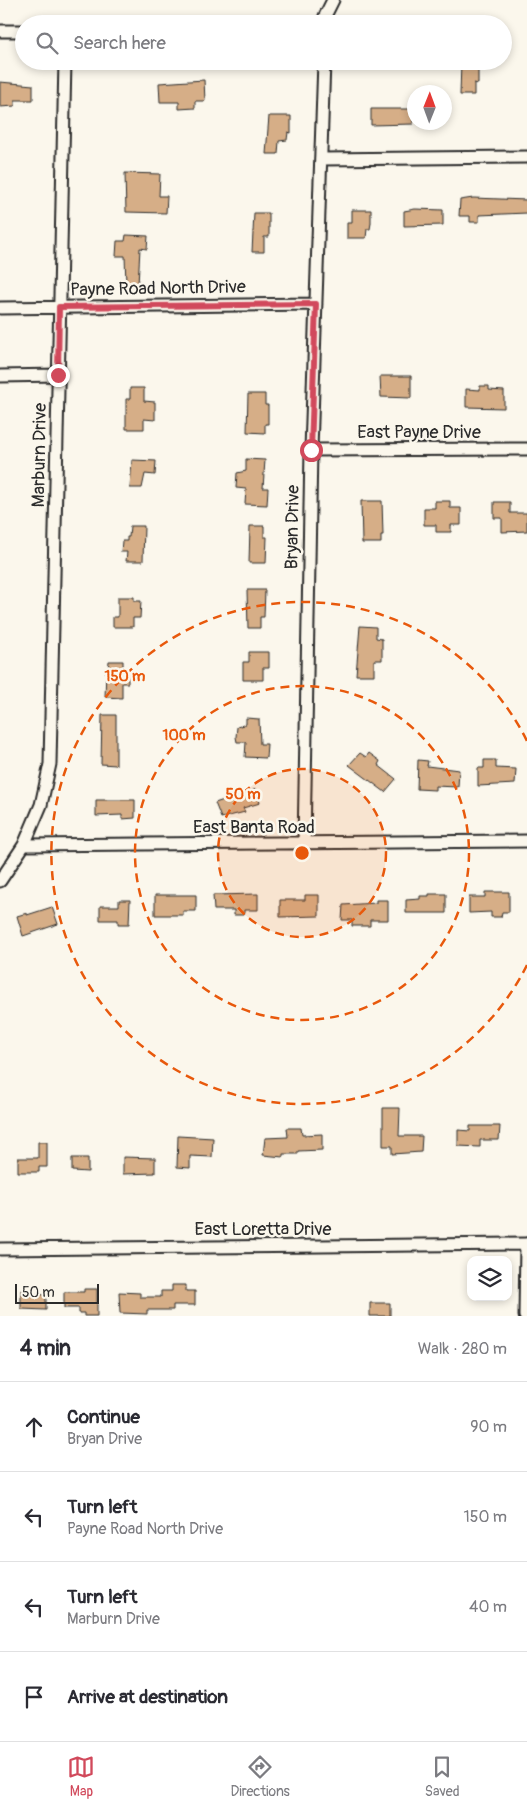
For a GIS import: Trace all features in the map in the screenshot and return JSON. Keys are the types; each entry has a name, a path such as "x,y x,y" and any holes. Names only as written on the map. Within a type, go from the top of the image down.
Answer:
{"street":[{"path":"326,15 333,0"},
{"path":"0,31 15,31"},
{"name":"Marburn Drive","path":"24,845 41,805 50,764 65,70"},
{"name":"Bryan Drive","path":"304,844 311,450 324,70"},
{"path":"322,159 527,157"},
{"name":"Payne Road North Drive","path":"0,308 316,304"},
{"path":"0,376 58,375"},
{"name":"East Payne Drive","path":"311,450 527,449"},
{"name":"East Banta Road","path":"24,845 527,842"},
{"path":"0,881 24,845"},
{"path":"525,1316 527,1244"},
{"name":"East Loretta Drive","path":"0,1249 527,1244"}],"building":[{"path":"461,70 478,70 478,84 474,83 474,95 460,95"},
{"path":"204,80 205,101 195,101 195,108 179,109 179,102 160,102 159,83"},
{"path":"0,82 33,85 33,100 15,100 15,106 0,107"},
{"path":"371,109 407,109 407,124 371,125"},
{"path":"269,116 291,116 291,133 288,132 287,140 279,141 278,154 266,154"},
{"path":"125,173 160,174 159,196 167,196 166,213 126,212"},
{"path":"473,198 527,200 527,213 479,215 479,222 470,222 470,216 459,216 460,200"},
{"path":"415,209 443,210 443,225 404,226 404,211"},
{"path":"352,210 371,210 370,229 367,229 366,238 347,238 347,223 352,223"},
{"path":"254,213 269,213 269,237 264,237 264,252 252,252"},
{"path":"126,235 148,236 147,249 140,248 138,285 126,284 125,256 116,256 117,241 125,241"},
{"path":"380,376 411,376 411,398 381,397"},
{"path":"480,386 489,386 489,390 504,391 504,408 466,407 466,389 480,390"},
{"path":"130,388 144,388 144,401 155,402 155,420 144,419 144,429 126,429 126,399 130,399"},
{"path":"248,394 265,394 265,405 268,405 268,424 265,424 265,433 247,432"},
{"path":"246,459 265,460 263,488 268,488 267,505 245,504 246,489 236,488 237,473 246,471"},
{"path":"132,460 156,461 155,475 145,474 142,488 130,488"},
{"path":"361,501 382,501 383,535 381,535 381,543 362,543"},
{"path":"435,501 450,501 450,508 461,508 461,525 451,525 451,532 436,532 436,525 424,525 424,508 435,508"},
{"path":"494,502 510,502 510,513 527,513 527,531 502,532 502,518 494,518"},
{"path":"130,526 144,526 143,561 126,561 127,552 121,552 122,541 127,541 127,537 129,537"},
{"path":"250,526 264,526 264,537 267,537 266,563 249,563"},
{"path":"247,590 265,590 264,617 260,617 260,628 248,628"},
{"path":"118,597 134,597 134,601 141,601 140,618 133,618 133,627 113,627 113,617 118,617"},
{"path":"360,626 376,627 376,638 382,639 382,660 374,660 374,675 356,675"},
{"path":"249,652 269,652 269,668 263,668 263,680 243,680 243,662 249,662"},
{"path":"109,661 123,661 123,672 128,672 128,683 122,683 122,698 105,697 106,671 108,671"},
{"path":"102,715 116,715 116,765 101,764"},
{"path":"246,718 259,719 260,744 267,744 266,758 245,757 246,742 237,742 237,727 246,724"},
{"path":"360,753 366,757 369,753 380,761 378,765 396,779 385,792 349,765"},
{"path":"418,760 428,761 427,766 459,770 458,787 435,786 435,790 417,789"},
{"path":"484,760 496,760 496,768 516,769 515,784 478,786 478,768 484,768"},
{"path":"256,789 260,803 243,808 245,812 221,818 215,803"},
{"path":"96,800 135,800 135,818 122,819 122,815 96,816"},
{"path":"485,892 509,892 509,912 502,912 501,917 491,917 491,912 469,913 469,897 485,897"},
{"path":"258,894 258,910 244,910 244,915 234,915 234,910 214,910 213,895"},
{"path":"429,894 446,894 446,913 406,913 406,900 420,899 420,896 429,896"},
{"path":"155,895 196,895 196,911 183,911 183,915 155,915"},
{"path":"305,895 319,895 319,916 280,917 280,900 305,900"},
{"path":"119,900 130,900 129,924 118,924 118,920 100,920 100,906 119,906"},
{"path":"376,900 388,900 388,920 370,920 370,926 352,926 352,920 342,920 343,905 376,903"},
{"path":"52,907 58,924 23,936 17,916 27,913 27,915"},
{"path":"383,1108 400,1108 399,1136 422,1136 421,1152 392,1154 392,1146 383,1146"},
{"path":"470,1126 500,1126 499,1140 480,1140 480,1147 458,1146 458,1130 470,1131"},
{"path":"287,1128 301,1128 302,1135 322,1134 322,1150 298,1151 298,1154 283,1154 283,1157 263,1155 265,1138 288,1137"},
{"path":"178,1136 213,1138 212,1157 190,1156 190,1168 177,1167"},
{"path":"38,1142 47,1142 47,1167 39,1167 39,1172 18,1172 18,1158 38,1158"},
{"path":"123,1157 155,1158 155,1173 123,1174"},
{"path":"72,1158 88,1158 88,1172 72,1171"},
{"path":"172,1285 186,1285 186,1291 195,1291 195,1305 173,1305 173,1310 147,1310 147,1314 120,1313 119,1292 140,1293 140,1297 161,1297 161,1291 172,1291"},
{"path":"84,1289 97,1289 97,1316 84,1316 84,1313 79,1313 79,1308 64,1308 64,1292 84,1292"},
{"path":"21,1290 32,1290 32,1294 46,1295 46,1310 21,1309"},
{"path":"370,1303 390,1303 390,1316 370,1316"}],"route":[{"path":"58,375 59,307 316,304 311,450"}]}
